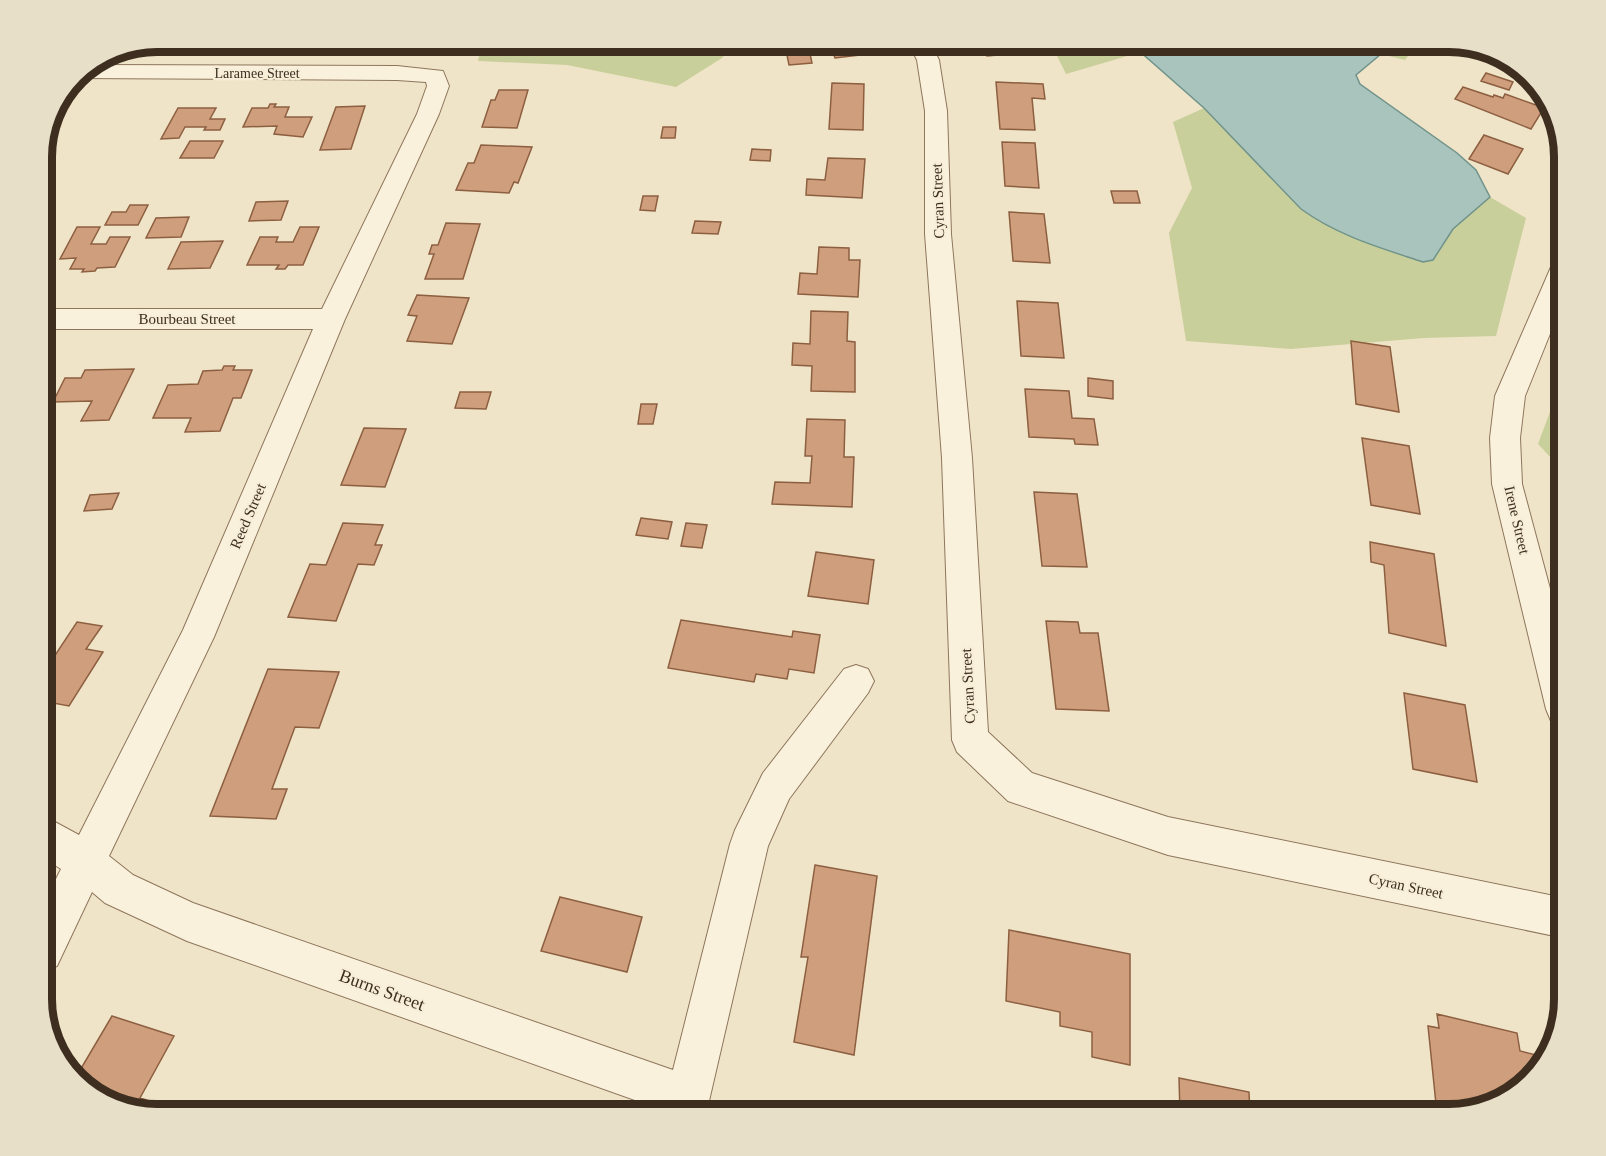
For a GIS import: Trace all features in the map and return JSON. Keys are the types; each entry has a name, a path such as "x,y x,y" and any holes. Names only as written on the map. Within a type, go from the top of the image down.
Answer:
{"street":[{"name":"Cyran Street","path":"924,52 928,60 936,111 938,234 957,458 970,740 1022,788 1168,836 1554,916"},
{"name":"Laramee Street","path":"98,72 397,73 435,76"},
{"name":"Reed Street","path":"53,929 197,637 331,320 428,114 438,86 435,76"},
{"name":"Irene Street","path":"1554,291 1510,396 1505,438 1507,484 1554,669"},
{"name":"Bourbeau Street","path":"53,319 331,320"},
{"path":"685,1103 749,844 776,786 856,681"},
{"name":"Burns Street","path":"53,841 87,863 119,889 187,921 680,1103"}],"green space":[{"path":"480,52 727,52 722,58 676,87 567,65 478,61"},
{"path":"1055,52 1141,52 1066,74"},
{"path":"1382,52 1411,52 1405,60 1381,54"},
{"path":"1204,108 1301,209 1330,227 1376,246 1423,262 1433,260 1453,229 1490,197 1526,218 1496,336 1424,338 1291,349 1186,341 1169,233 1192,188 1173,122"},
{"path":"1554,401 1554,461 1538,444"}],"water":[{"path":"1140,52 1382,52 1356,75 1360,84 1457,153 1476,170 1490,197 1453,229 1433,260 1423,262 1345,234 1301,209 1204,108"}],"building":[{"path":"786,52 810,52 812,63 789,65"},
{"path":"833,52 867,52 868,54 835,58"},
{"path":"985,52 1020,53 987,56"},
{"path":"1486,73 1513,82 1509,90 1481,81"},
{"path":"996,82 1043,84 1045,99 1032,98 1035,130 1000,129"},
{"path":"832,83 864,84 863,130 829,129"},
{"path":"1463,87 1493,97 1494,95 1503,98 1505,94 1540,107 1543,110 1531,129 1455,99"},
{"path":"499,90 528,90 517,128 482,127 491,100 495,100"},
{"path":"270,104 276,104 274,107 289,107 285,117 312,117 303,137 274,134 277,126 243,127 252,108 268,108"},
{"path":"365,106 351,149 320,150 336,107"},
{"path":"178,108 216,108 210,119 225,119 220,130 185,127 179,138 161,139"},
{"path":"663,127 676,127 675,138 661,138"},
{"path":"1484,135 1523,149 1508,174 1469,159"},
{"path":"190,141 223,141 214,158 180,158"},
{"path":"1002,142 1035,143 1039,188 1005,186"},
{"path":"481,145 532,147 518,183 514,182 509,193 456,190 468,163 474,163"},
{"path":"752,149 771,150 770,161 750,160"},
{"path":"828,158 865,159 862,198 806,195 807,179 825,180"},
{"path":"1111,191 1137,191 1140,203 1114,203"},
{"path":"643,196 658,196 655,211 640,210"},
{"path":"288,201 281,220 249,221 256,202"},
{"path":"130,205 148,205 138,225 105,225 112,212 126,212"},
{"path":"1009,212 1044,214 1050,263 1013,261"},
{"path":"189,217 181,237 146,238 156,218"},
{"path":"695,221 721,222 718,234 692,233"},
{"path":"446,223 480,224 463,279 425,279 434,254 429,254 432,245 438,245"},
{"path":"77,227 100,227 91,244 106,244 110,237 130,237 115,267 82,272 84,269 70,269 76,258 60,259"},
{"path":"300,227 319,227 303,265 288,265 285,269 276,269 279,265 247,265 260,237 278,237 276,242 293,242"},
{"path":"223,241 210,268 168,269 181,242"},
{"path":"819,247 849,248 849,260 860,260 858,297 798,294 800,273 817,274"},
{"path":"417,295 469,298 452,344 407,341 417,316 408,315"},
{"path":"1017,301 1058,303 1064,358 1021,356"},
{"path":"811,311 848,312 847,341 855,342 855,392 811,391 812,366 792,365 793,343 810,344"},
{"path":"1351,341 1390,347 1399,412 1356,404"},
{"path":"224,366 235,366 233,370 252,370 241,398 233,398 220,431 185,432 191,418 153,418 168,385 198,384 203,371 222,370"},
{"path":"134,369 109,420 81,421 92,401 53,402 65,378 81,378 85,370"},
{"path":"1088,378 1113,381 1113,399 1088,396"},
{"path":"1025,389 1069,391 1072,418 1094,419 1098,445 1075,444 1074,439 1029,437"},
{"path":"460,392 491,392 486,409 455,408"},
{"path":"641,404 657,404 653,424 638,424"},
{"path":"807,419 845,420 844,457 854,457 852,507 772,504 775,482 810,483 812,456 805,456"},
{"path":"364,428 406,429 385,487 341,485"},
{"path":"1362,438 1409,446 1420,514 1371,505"},
{"path":"1034,492 1077,494 1087,567 1042,566"},
{"path":"119,493 112,509 84,511 90,495"},
{"path":"641,518 672,522 668,539 636,535"},
{"path":"343,523 383,525 375,545 382,545 374,565 358,564 336,621 288,617 310,564 326,565"},
{"path":"686,523 707,525 702,548 681,546"},
{"path":"1370,542 1434,554 1446,646 1389,633 1384,565 1371,562"},
{"path":"816,552 874,560 868,604 808,596"},
{"path":"681,620 792,637 793,631 820,635 814,673 789,669 787,679 756,674 754,682 668,668"},
{"path":"1046,621 1078,622 1080,633 1098,633 1109,711 1056,709"},
{"path":"77,622 102,626 86,649 103,652 69,706 53,703 53,658"},
{"path":"268,669 339,672 319,728 295,727 272,789 287,789 276,819 210,816"},
{"path":"1404,693 1465,705 1477,782 1413,769"},
{"path":"815,865 877,876 854,1055 794,1042 808,957 801,957"},
{"path":"560,897 642,917 627,972 541,951"},
{"path":"1009,930 1130,954 1130,1065 1092,1057 1092,1032 1060,1026 1060,1012 1006,1001"},
{"path":"1437,1014 1517,1033 1520,1051 1536,1055 1523,1073 1495,1093 1462,1103 1436,1103 1428,1026 1439,1028"},
{"path":"112,1016 174,1036 140,1098 150,1101 149,1103 111,1093 80,1069"},
{"path":"1179,1078 1249,1092 1250,1103 1180,1103"}]}
